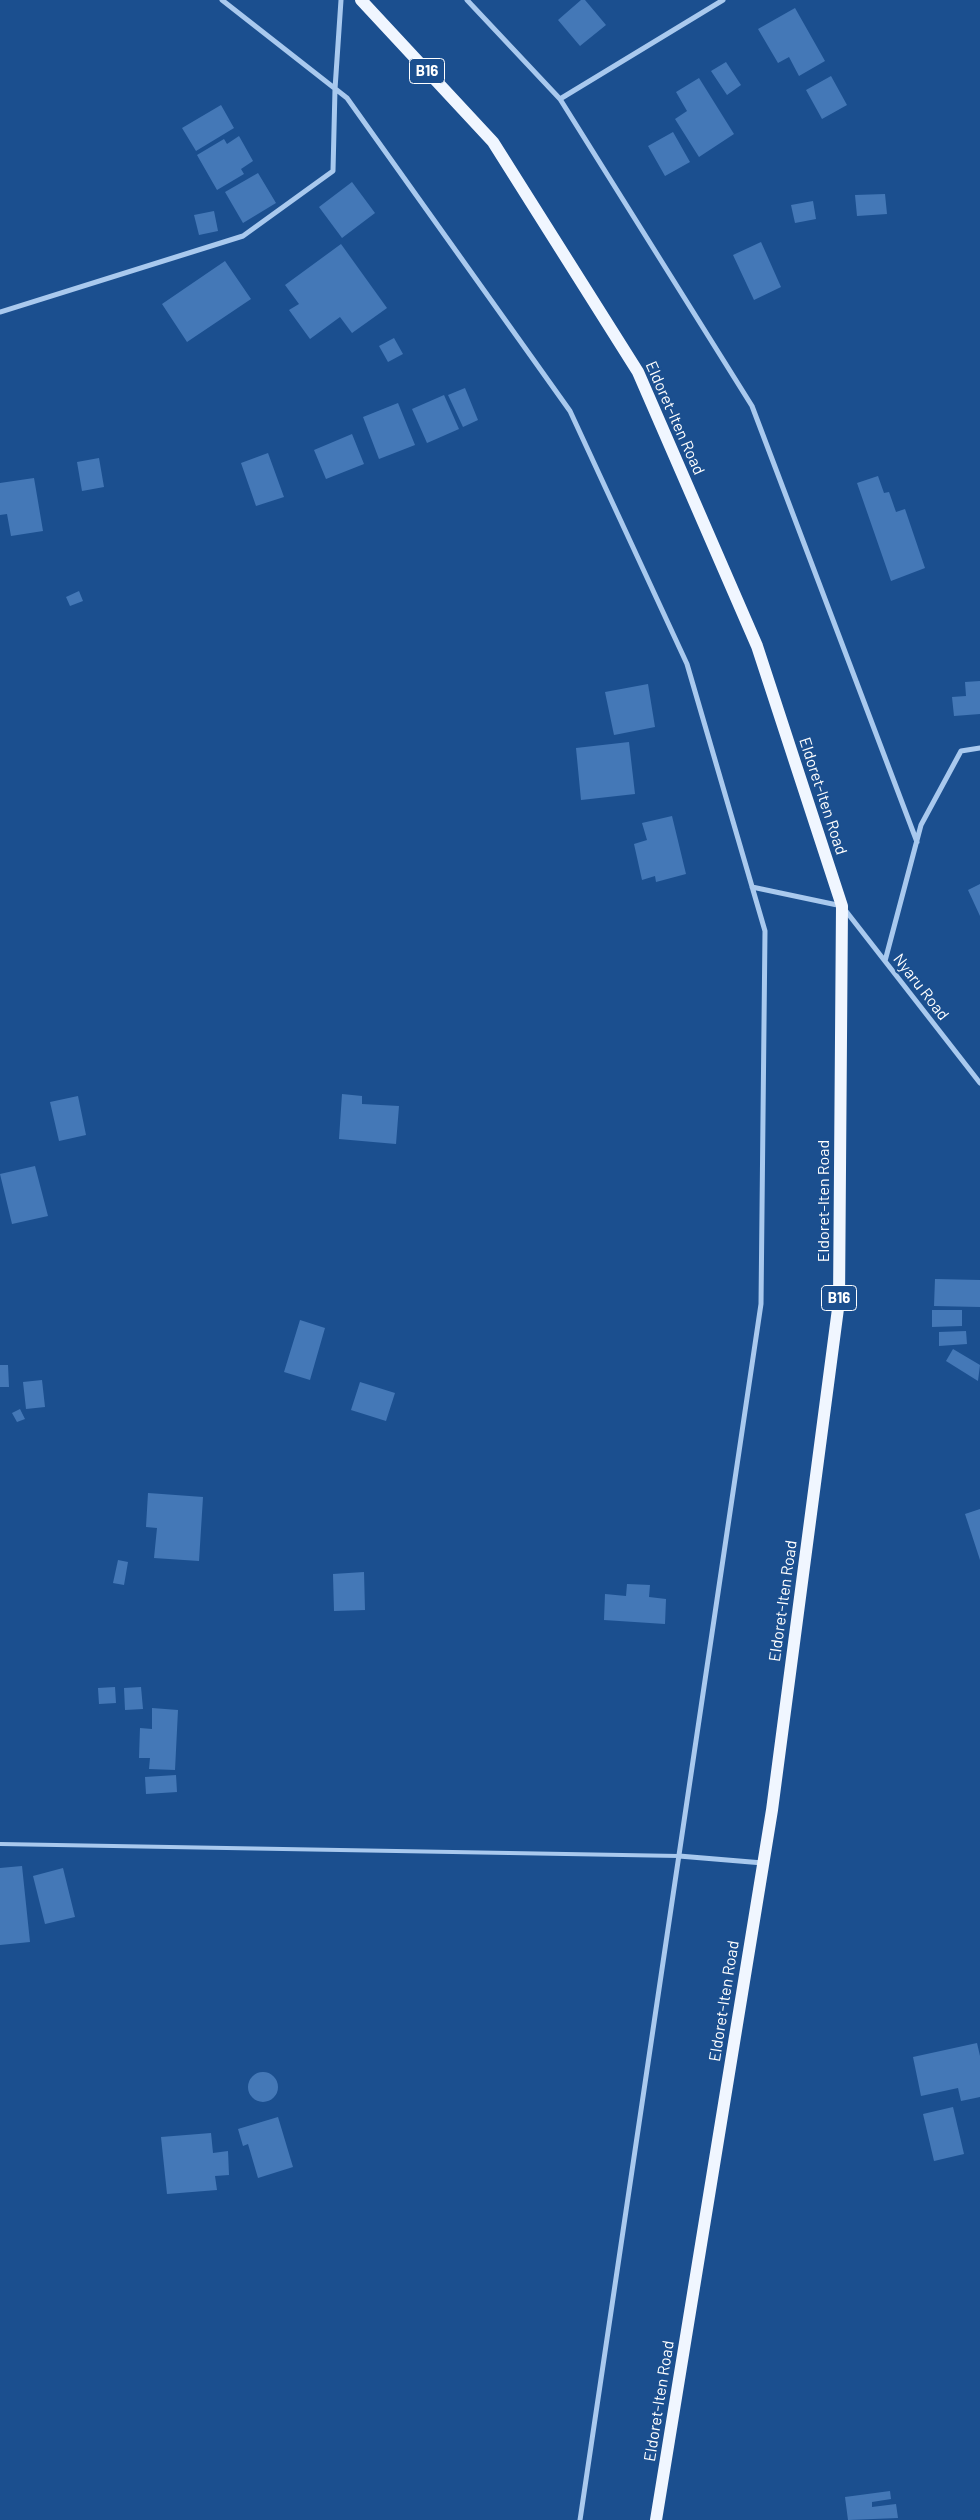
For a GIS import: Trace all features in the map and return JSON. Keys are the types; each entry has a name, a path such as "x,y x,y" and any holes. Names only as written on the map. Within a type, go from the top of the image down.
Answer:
{"main road":[{"name":"Eldoret-Iten Road","path":"361,0 493,142 638,372 756,646 842,906 839,1301 763,1863 656,2520"}],"street":[{"path":"222,0 348,98 570,411 687,664 765,931 761,1304 580,2520"},
{"path":"0,312 243,236 333,171 335,88 341,0"},
{"path":"467,0 560,99 752,406 917,842"},
{"path":"560,99 723,0"},
{"path":"885,961 921,825 961,751 980,748"},
{"path":"752,887 842,906"},
{"name":"Nyaru Road","path":"842,906 980,1083"},
{"path":"679,1856 763,1863"}],"lane":[{"path":"0,1844 679,1856"}],"building":[{"path":"581,0 585,0 606,25 580,46 558,20"},
{"path":"795,8 825,61 799,76 789,57 778,63 758,29"},
{"path":"726,62 741,85 727,95 711,71"},
{"path":"831,76 847,105 822,119 806,90"},
{"path":"699,78 734,134 699,157 675,119 687,111 676,92"},
{"path":"221,105 234,128 196,151 182,128"},
{"path":"673,132 690,162 665,176 648,146"},
{"path":"239,136 253,161 241,169 244,174 217,190 197,155 224,139 227,144"},
{"path":"258,173 276,203 243,223 225,192"},
{"path":"352,182 375,213 342,238 319,207"},
{"path":"885,194 887,214 857,216 855,195"},
{"path":"813,201 816,219 795,223 791,205"},
{"path":"214,211 218,231 199,235 194,215"},
{"path":"761,242 781,287 754,300 733,255"},
{"path":"341,244 387,308 352,333 340,317 310,339 289,310 299,304 285,285"},
{"path":"225,261 251,299 187,342 162,304"},
{"path":"394,338 403,354 388,362 379,346"},
{"path":"465,388 478,420 463,427 448,395"},
{"path":"444,395 459,429 427,443 412,409"},
{"path":"398,403 415,445 379,459 363,417"},
{"path":"352,434 364,464 326,479 314,450"},
{"path":"268,453 284,497 256,506 241,463"},
{"path":"99,458 104,487 82,491 77,462"},
{"path":"878,476 884,493 889,492 896,512 905,509 925,568 891,581 857,483"},
{"path":"34,478 43,531 11,536 7,514 0,515 0,483"},
{"path":"79,591 83,601 70,606 66,597"},
{"path":"980,681 980,714 954,716 952,697 966,696 965,682"},
{"path":"648,684 655,727 614,735 605,692"},
{"path":"629,742 635,794 581,800 576,748"},
{"path":"672,816 686,874 656,882 655,876 642,880 634,844 647,840 642,823"},
{"path":"980,884 980,916 968,890"},
{"path":"342,1094 362,1096 362,1104 399,1106 396,1144 339,1139"},
{"path":"78,1096 86,1135 59,1141 50,1102"},
{"path":"35,1166 48,1216 12,1224 0,1174"},
{"path":"935,1279 980,1280 980,1307 934,1306"},
{"path":"932,1310 962,1310 962,1326 932,1327"},
{"path":"300,1320 325,1328 310,1380 284,1372"},
{"path":"966,1331 967,1344 939,1346 939,1332"},
{"path":"953,1349 980,1365 978,1381 946,1361"},
{"path":"0,1365 8,1365 9,1387 0,1387"},
{"path":"42,1380 45,1407 26,1409 23,1382"},
{"path":"360,1382 395,1393 386,1421 351,1410"},
{"path":"20,1409 25,1419 17,1422 12,1413"},
{"path":"148,1493 203,1497 199,1561 154,1558 157,1528 146,1527"},
{"path":"980,1509 980,1560 965,1514"},
{"path":"118,1560 128,1562 124,1585 113,1583"},
{"path":"364,1572 365,1610 334,1611 333,1574"},
{"path":"627,1584 650,1585 649,1597 666,1599 665,1624 604,1620 605,1594 626,1596"},
{"path":"115,1687 116,1703 99,1704 98,1688"},
{"path":"141,1687 143,1709 125,1710 124,1688"},
{"path":"152,1708 178,1710 175,1770 149,1769 150,1758 139,1758 140,1728 152,1729"},
{"path":"176,1775 177,1792 146,1794 145,1777"},
{"path":"22,1866 30,1942 0,1945 0,1868"},
{"path":"63,1868 75,1917 45,1924 33,1876"},
{"path":"977,2043 980,2056 980,2097 961,2101 958,2088 921,2096 913,2057"},
{"path":"263,2072 274,2076 278,2087 274,2098 263,2102 252,2098 248,2087 252,2076"},
{"path":"953,2107 964,2154 934,2161 923,2114"},
{"path":"278,2117 293,2167 258,2178 248,2144 243,2146 238,2129"},
{"path":"211,2133 213,2153 228,2151 229,2175 215,2176 217,2190 167,2194 161,2137"},
{"path":"890,2491 891,2499 872,2502 872,2507 896,2504 898,2518 848,2520 845,2497"}]}
